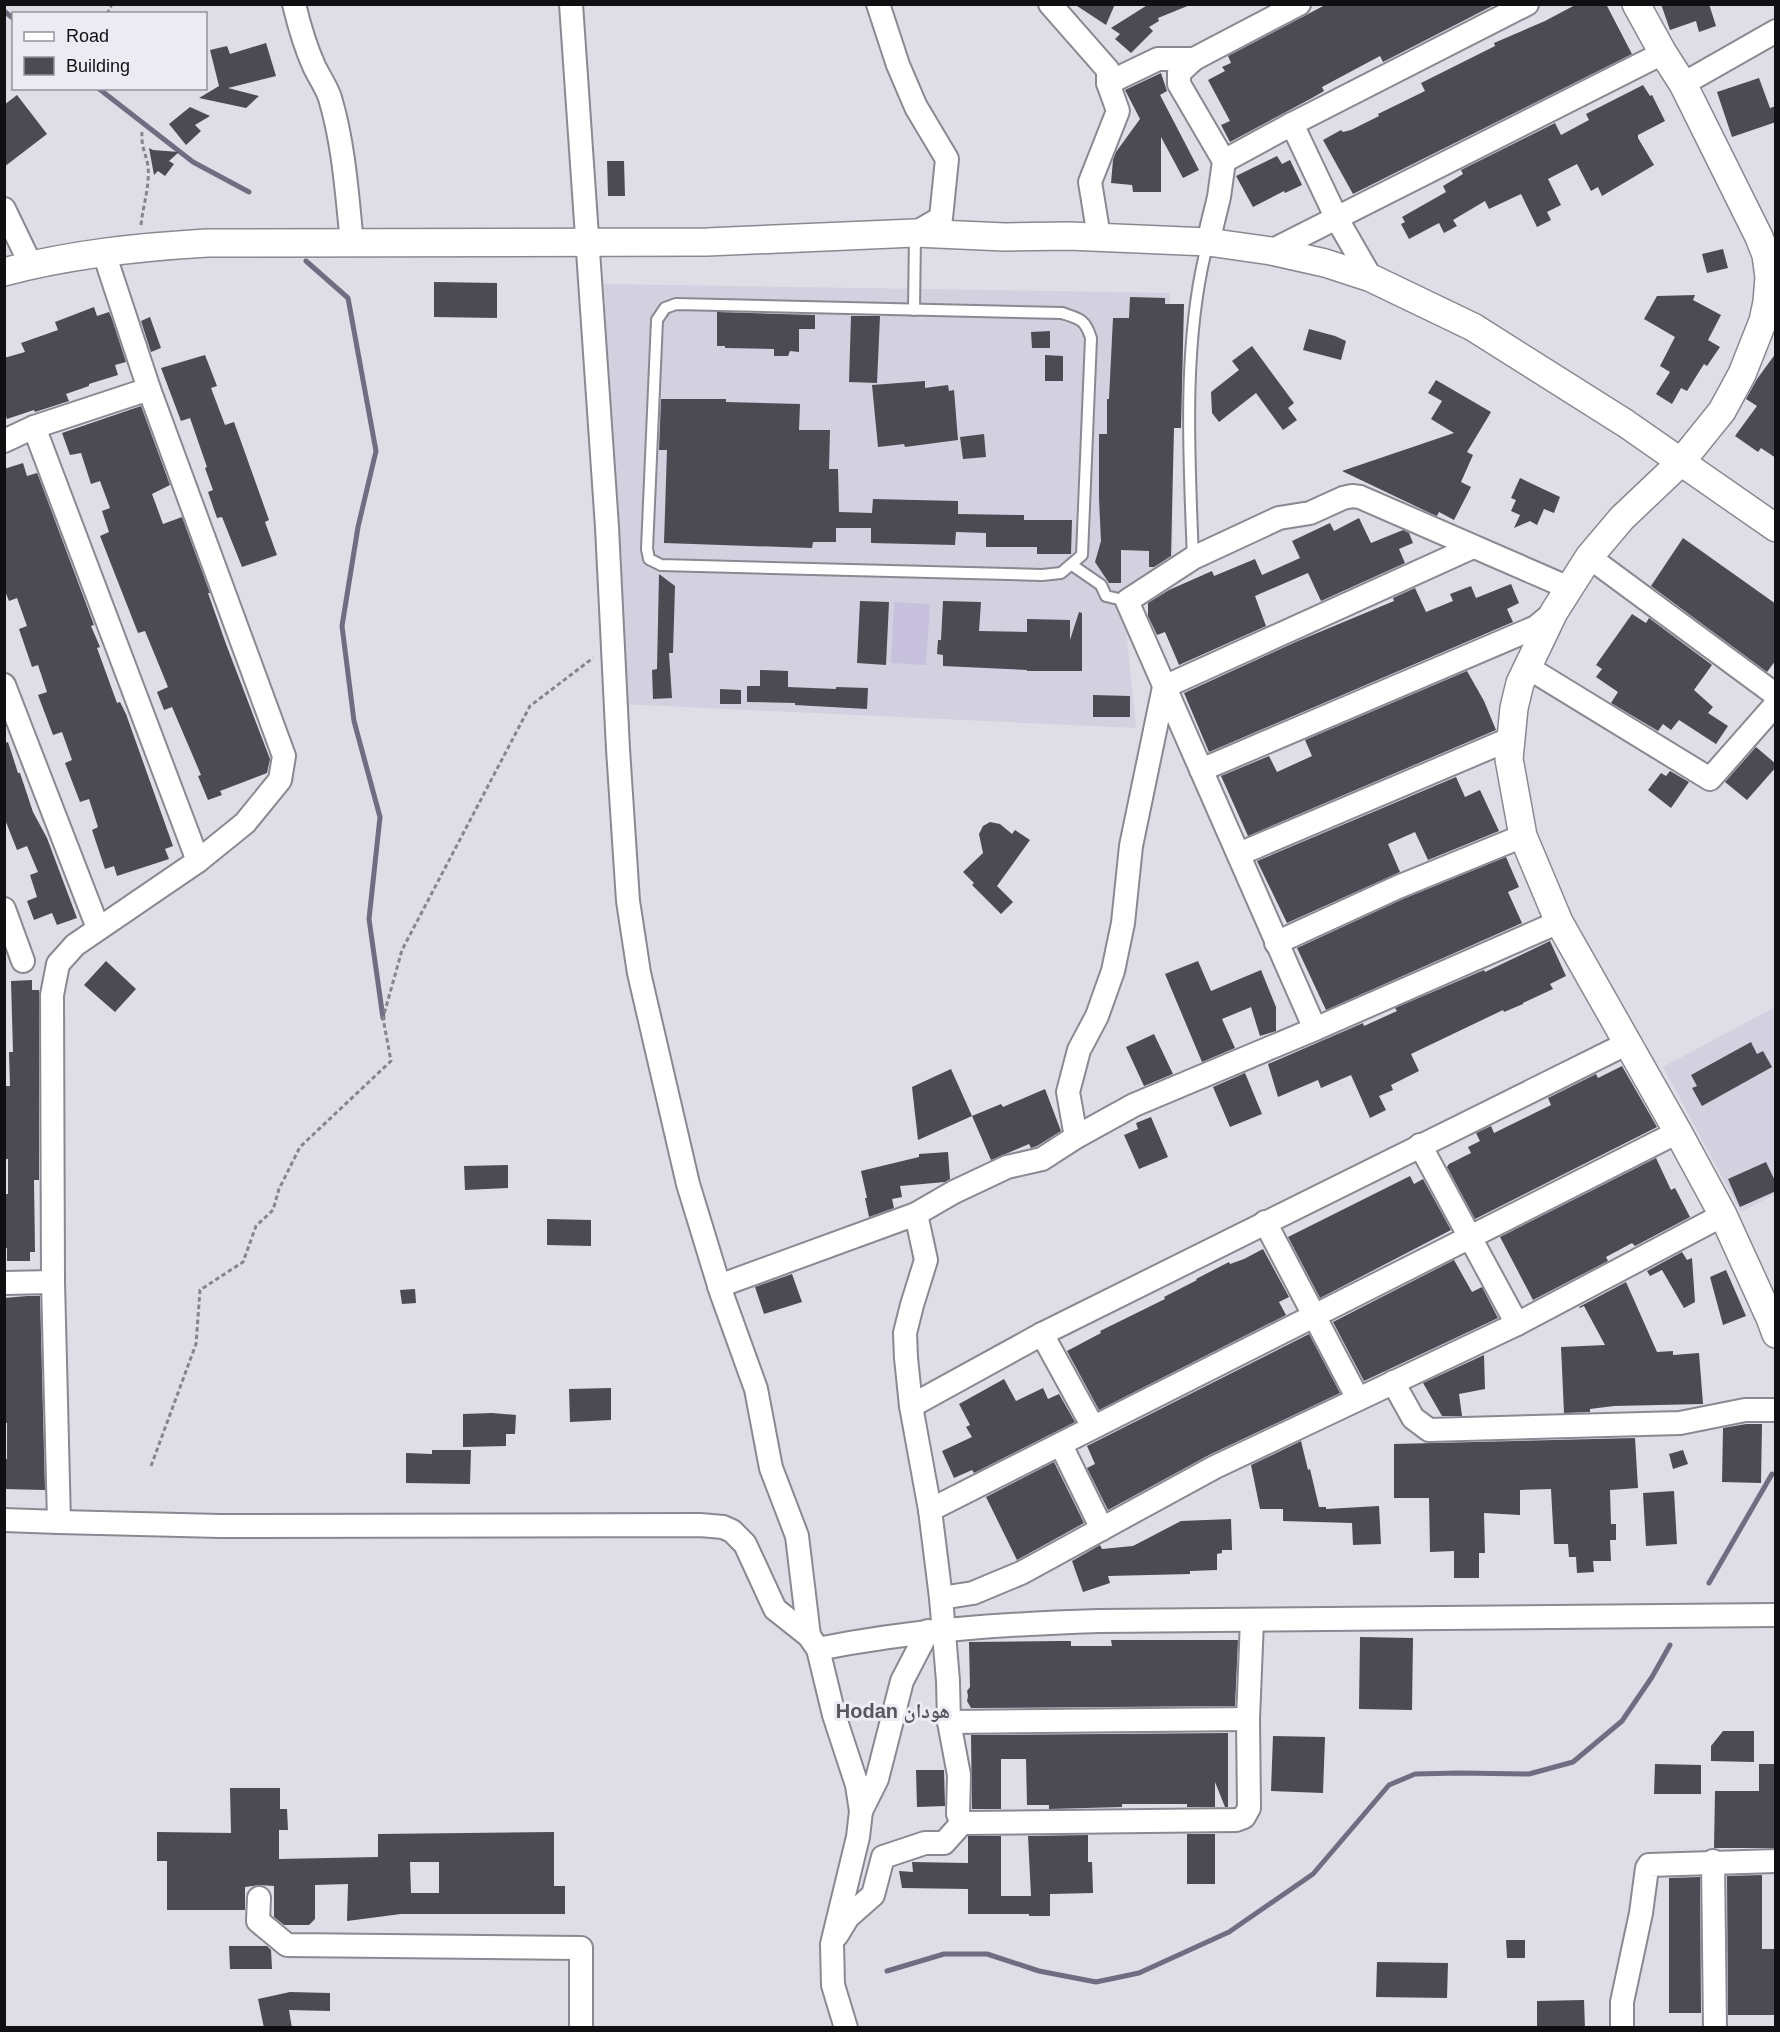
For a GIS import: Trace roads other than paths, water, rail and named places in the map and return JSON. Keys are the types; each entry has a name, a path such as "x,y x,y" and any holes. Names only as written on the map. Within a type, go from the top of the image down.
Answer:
{"street":[{"path":"294,4 311,58 324,82 336,122 343,161 352,243"},
{"path":"571,4 588,243 628,901 639,973 688,1184 719,1286 756,1389 771,1468 797,1536 814,1643 857,1785 861,1811 858,1837 832,1944 833,1984 846,2028"},
{"path":"878,4 898,65 916,107 947,159 941,218 915,233"},
{"path":"1050,4 1108,70 1108,83 1119,111 1090,182 1100,237"},
{"path":"1208,242 1219,197 1224,161 1179,84 1179,73 1194,59 1299,4"},
{"path":"1224,161 1527,4"},
{"path":"1636,4 1683,84 1771,255 1769,321 1722,411 1680,463 1622,518 1589,557 1554,612 1520,683 1514,708 1509,759 1523,836 1559,922 1723,1215 1776,1334"},
{"path":"1683,84 1776,31"},
{"path":"1271,251 1663,53"},
{"path":"1108,83 1158,59 1194,59"},
{"path":"1292,124 1337,219 1371,278"},
{"path":"4,209 31,265"},
{"path":"4,272 31,265 139,248 219,243 588,243 717,241 915,233 1208,242 1271,251 1325,263 1371,278 1473,327 1625,423 1680,463 1774,523"},
{"path":"59,1522 53,1282 52,995 58,964 75,945 198,861 246,823 280,780 284,756 149,390 104,253"},
{"path":"4,441 34,427 149,390"},
{"path":"34,427 198,861"},
{"path":"1315,1029 1127,601 1193,558 1279,518 1310,513 1352,496 1360,497 1569,588"},
{"path":"1164,687 1473,547"},
{"path":"1589,557 1776,695"},
{"path":"1201,770 1536,627 1554,612"},
{"path":"1527,667 1710,779 1776,704"},
{"path":"4,685 98,928"},
{"path":"1077,1137 1068,1092 1079,1050 1097,1016 1113,971 1123,923 1131,846 1164,687"},
{"path":"1239,854 1510,739"},
{"path":"1276,943 1398,887 1523,836"},
{"path":"4,909 14,961 58,964"},
{"path":"719,1286 916,1214 954,1192 1007,1167 1042,1159 1134,1105 1559,922"},
{"path":"911,1406 1042,1334 1626,1044"},
{"path":"930,1510 1314,1318 1678,1132"},
{"path":"1420,1145 1517,1324"},
{"path":"916,1214 926,1260 905,1333 911,1406 930,1510 941,1598 936,1630 948,1680 949,1722 959,1775 958,1814 962,1823"},
{"path":"941,1598 973,1593 1021,1573 1215,1467 1517,1324 1723,1215"},
{"path":"1265,1222 1358,1399"},
{"path":"4,1283 53,1282"},
{"path":"1042,1334 1093,1427"},
{"path":"1393,1382 1413,1418 1429,1430 1680,1424 1745,1410 1776,1410"},
{"path":"1061,1445 1102,1529"},
{"path":"4,1520 220,1526 700,1525 723,1527 732,1531 745,1544 775,1609 814,1643 1015,1623 1100,1620 1776,1615"},
{"path":"832,1944 848,1917 873,1895 883,1857 925,1843 944,1843 962,1823 1236,1820 1244,1817 1249,1808 1248,1719 1252,1620"},
{"path":"861,1811 877,1779 902,1681 936,1630"},
{"path":"949,1722 1248,1719"},
{"path":"1622,2028 1622,2002 1641,1913 1647,1868 1653,1863 1776,1861"},
{"path":"1713,1862 1715,2028"},
{"path":"259,1898 258,1921 287,1945 581,1948 581,2028"}],"lane":[{"path":"914,310 915,233"},
{"path":"1193,558 1192,350 1196,302 1208,242"},
{"path":"676,304 914,310 1062,313 1079,318 1086,324 1091,338 1082,555 1072,565 1061,573 1042,575 661,565 649,559 647,549 657,320 665,308 676,304"},
{"path":"1072,565 1101,585 1106,596 1127,601"}],"waterway":[{"path":"4,11 12,17"},
{"path":"101,90 193,162 249,192"},
{"path":"306,261 348,298 376,451 358,527 342,626 354,721 380,817 369,919 383,1018"},
{"path":"1709,1583 1772,1474"},
{"path":"887,1971 944,1954 987,1954 1039,1971 1096,1982 1139,1973 1229,1932 1313,1874 1389,1785 1415,1774 1529,1774 1573,1762 1622,1721 1652,1677 1670,1645"}],"district":[{"name":"Hodan هودان","path":"893,1711"}]}
